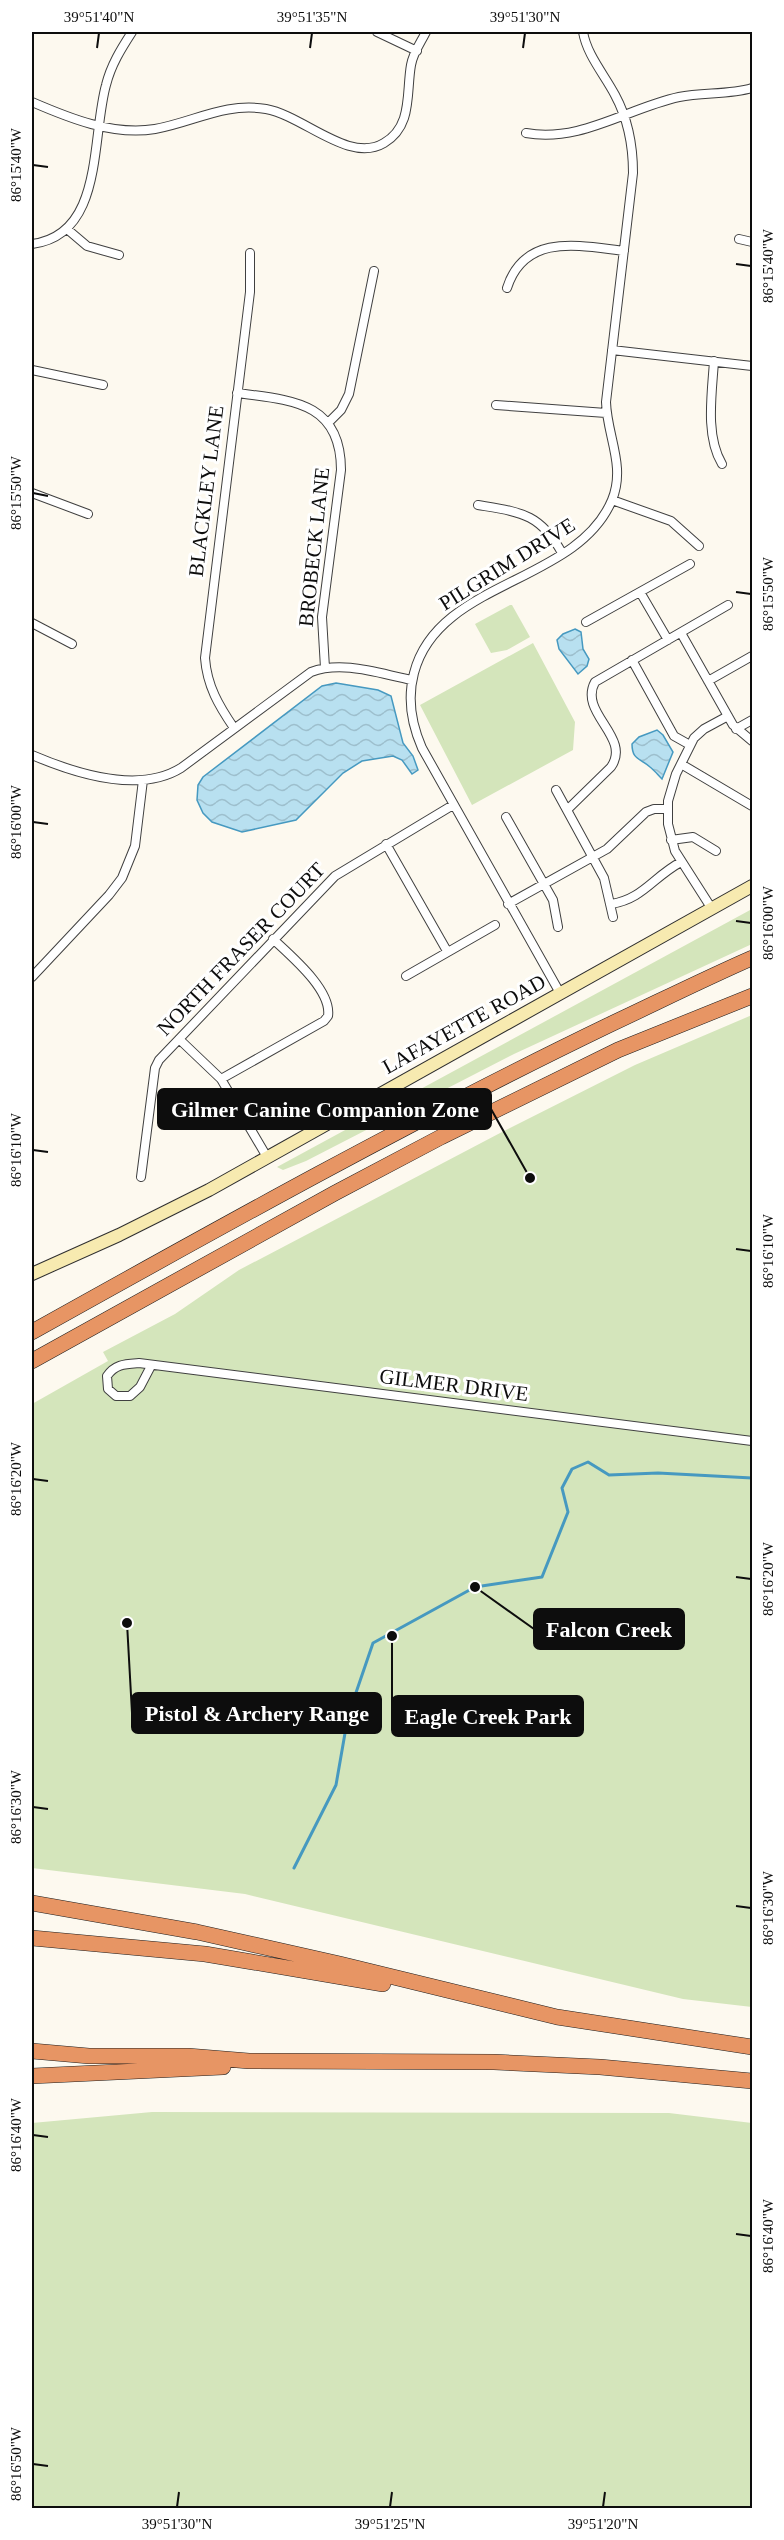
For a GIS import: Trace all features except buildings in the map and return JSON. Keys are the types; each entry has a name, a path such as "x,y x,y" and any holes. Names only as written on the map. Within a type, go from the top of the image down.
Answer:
{"highway":[{"path":"32,1332 325,1168 419,1119 692,984 753,958"},
{"path":"32,1361 335,1192 441,1137 618,1050 753,996"},
{"path":"32,1903 197,1932 340,1964 557,2018 753,2047"},
{"path":"32,1938 205,1954 504,2006"},
{"path":"32,2051 89,2056 188,2056 249,2061 494,2062 600,2067 753,2081"},
{"path":"32,2076 220,2067 249,2061"}],"main road":[{"name":"LAFAYETTE ROAD","path":"32,1274 119,1235 267,1157 753,886"}],"street":[{"path":"32,244 53,239 67,229 81,213 111,69 132,32"},
{"path":"377,32 417,51"},
{"path":"32,102 70,119 130,130 149,130 216,111 254,108 295,118 350,147 372,148 390,139 403,122 412,62 426,32"},
{"name":"PILGRIM DRIVE","path":"560,993 422,748 414,728 410,703 412,680 427,644 447,621 579,543 595,529 612,500 617,483 617,460 606,413 633,173 633,152 624,114 591,54 583,32"},
{"path":"526,133 547,136 568,134 680,97 753,88"},
{"path":"67,229 87,246 119,255"},
{"path":"739,239 753,242"},
{"path":"507,288 514,272 523,262 537,252 552,246 570,245 624,251"},
{"name":"BLACKLEY LANE","path":"234,728 215,699 208,680 205,658 250,292 250,253"},
{"path":"328,423 341,410 349,394 374,271"},
{"path":"612,350 753,366"},
{"path":"714,362 712,419 716,454 722,464"},
{"path":"32,370 103,385"},
{"name":"BROBECK LANE","path":"237,393 301,403 316,411 328,423 340,447 341,470 322,617 326,668"},
{"path":"496,405 606,413"},
{"path":"32,493 88,514"},
{"path":"612,500 670,521 699,546"},
{"path":"478,505 518,512 534,519 551,534 562,553"},
{"path":"586,622 690,564"},
{"path":"640,592 668,640"},
{"path":"567,810 611,767 615,760 615,744 592,703 592,688 597,680 728,605"},
{"path":"32,623 72,644"},
{"path":"681,633 736,729 753,741"},
{"path":"708,681 753,656"},
{"path":"632,660 674,736 690,746"},
{"path":"32,755 74,771 143,780 172,774 306,675 326,668 348,668 412,680"},
{"path":"712,909 681,862 671,840 668,809 673,780 690,746 698,734 728,716"},
{"path":"736,729 753,720"},
{"path":"681,764 753,806"},
{"path":"32,977 115,889 129,867 135,846 143,780"},
{"path":"556,790 607,885 613,917"},
{"name":"NORTH FRASER COURT","path":"141,1177 155,1068 159,1060 335,876 453,805"},
{"path":"508,904 606,849 646,812 654,808 668,809"},
{"path":"506,817 553,900 558,927"},
{"path":"671,840 693,837 716,851"},
{"path":"386,844 447,951"},
{"path":"611,904 628,901 638,896 661,875 681,862"},
{"path":"406,975 495,925"},
{"path":"221,1079 324,1021 329,1015 328,1007 314,979 273,939"},
{"path":"179,1039 221,1079 267,1157"},
{"name":"GILMER DRIVE","path":"151,1366 140,1387 130,1396 116,1396 108,1389 107,1376 112,1368 120,1364 139,1363 753,1441"}],"green space":[{"path":"510,605 530,637 507,650 491,653 475,624"},
{"path":"533,643 575,722 573,750 472,805 420,705"},
{"path":"752,909 752,944 514,1054 306,1161 283,1170 277,1167"},
{"path":"752,1015 752,2007 683,1999 245,1894 32,1868 32,1404 108,1361 103,1352 175,1314 239,1270 635,1065"},
{"path":"152,2112 669,2113 752,2123 752,2508 32,2508 32,2123"}],"water":[{"path":"575,629 581,632 583,649 589,659 587,666 578,674 559,649 557,640 563,634"},
{"path":"336,683 378,690 391,696 403,743 413,756 418,770 412,774 402,760 393,756 362,761 343,773 296,820 242,832 212,822 203,813 197,800 198,785 203,777 322,686"},
{"path":"657,730 663,735 673,752 662,779 635,756 632,749 632,744 639,737"}],"waterway":[{"path":"294,1868 336,1785 348,1716 373,1643 475,1587 542,1577 568,1512 562,1488 572,1469 588,1462 609,1475 658,1473 752,1478"}],"place":[{"name":"Gilmer Canine Companion Zone","path":"530,1178"},
{"name":"Falcon Creek","path":"475,1587"},
{"name":"Pistol & Archery Range","path":"127,1623"},
{"name":"Eagle Creek Park","path":"392,1636"}]}
